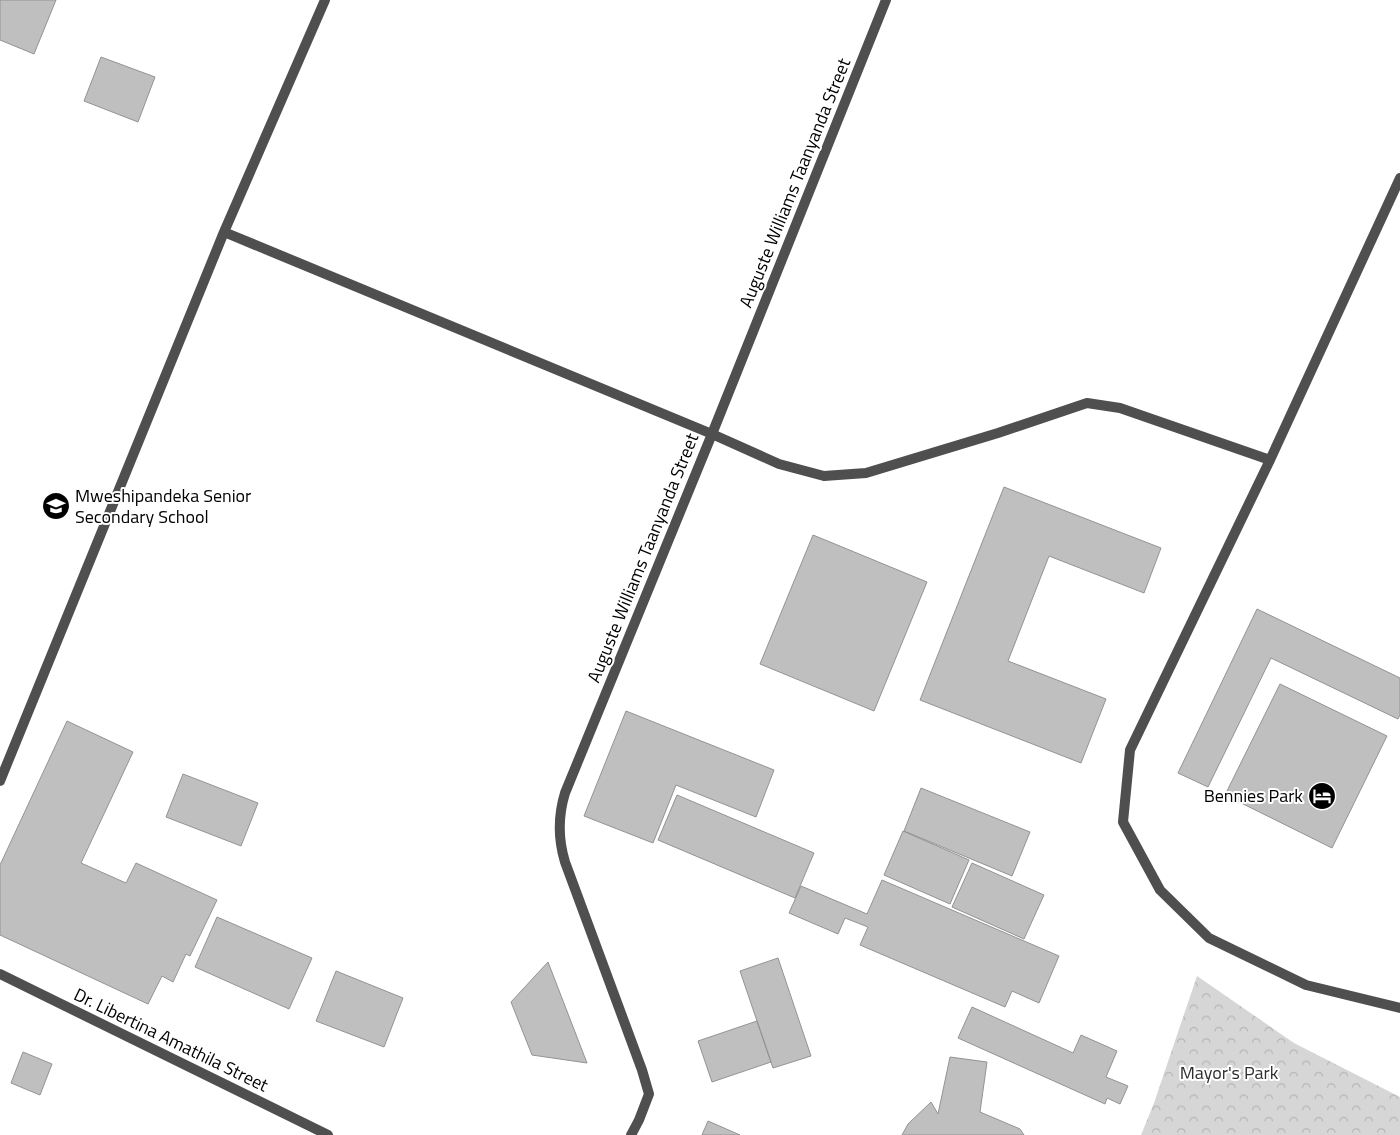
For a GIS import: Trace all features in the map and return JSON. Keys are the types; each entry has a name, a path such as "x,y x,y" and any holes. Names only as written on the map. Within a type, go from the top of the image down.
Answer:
{"street":[{"path":"0,780 224,232 325,0"},
{"name":"Auguste Williams Taanyanda Street","path":"631,1135 639,1120 648,1094 642,1070 564,862 560,846 560,811 565,793 712,434 886,0"},
{"path":"1400,178 1270,460 1130,750 1123,822 1160,890 1209,938 1306,985 1400,1008"},
{"path":"224,232 712,434 779,464 824,476 866,473 998,433 1087,403 1120,408 1270,460"},
{"name":"Dr. Libertina Amathila Street","path":"0,974 326,1135"}],"green space":[{"name":"Mayor's Park","path":"1197,976 1294,1043 1400,1097 1400,1135 1141,1135 1154,1103"}],"building":[{"path":"0,0 56,0 34,54 0,40"},
{"path":"101,57 155,77 138,122 84,101"},
{"path":"1004,487 1161,548 1144,593 1049,556 1008,661 1106,699 1081,763 920,700"},
{"path":"813,535 927,582 874,711 760,664"},
{"path":"1257,609 1400,678 1400,715 1398,719 1271,658 1208,787 1178,773"},
{"path":"1280,684 1387,736 1332,848 1225,795"},
{"path":"626,711 774,770 756,817 676,785 653,843 584,816"},
{"path":"67,721 133,752 81,863 126,883 136,863 217,900 190,956 186,954 173,982 162,976 148,1004 0,935 0,865"},
{"path":"183,774 258,803 241,846 166,817"},
{"path":"921,788 1030,832 1012,876 904,831"},
{"path":"677,795 814,853 795,898 658,840"},
{"path":"903,831 969,860 950,904 884,875"},
{"path":"972,863 1044,895 1024,939 952,907"},
{"path":"882,880 1059,956 1039,1003 1012,991 1005,1007 860,945 868,927 845,918 838,934 789,913 801,886 867,914"},
{"path":"217,917 312,958 289,1009 195,967"},
{"path":"778,958 811,1056 773,1068 740,971"},
{"path":"548,962 587,1063 532,1055 511,1002"},
{"path":"336,971 403,998 384,1047 316,1021"},
{"path":"972,1007 1073,1053 1081,1035 1117,1051 1106,1077 1128,1086 1120,1104 1107,1098 1105,1104 958,1038"},
{"path":"757,1021 771,1062 712,1082 698,1041"},
{"path":"23,1052 52,1064 40,1095 11,1083"},
{"path":"950,1057 987,1062 980,1112 1020,1129 1024,1135 902,1135 908,1124 931,1102 938,1114"},
{"path":"708,1121 740,1135 702,1135"}],"place":[{"name":"Mweshipandeka Senior Secondary School","path":"56,506"},
{"name":"Bennies Park","path":"1322,796"}]}
